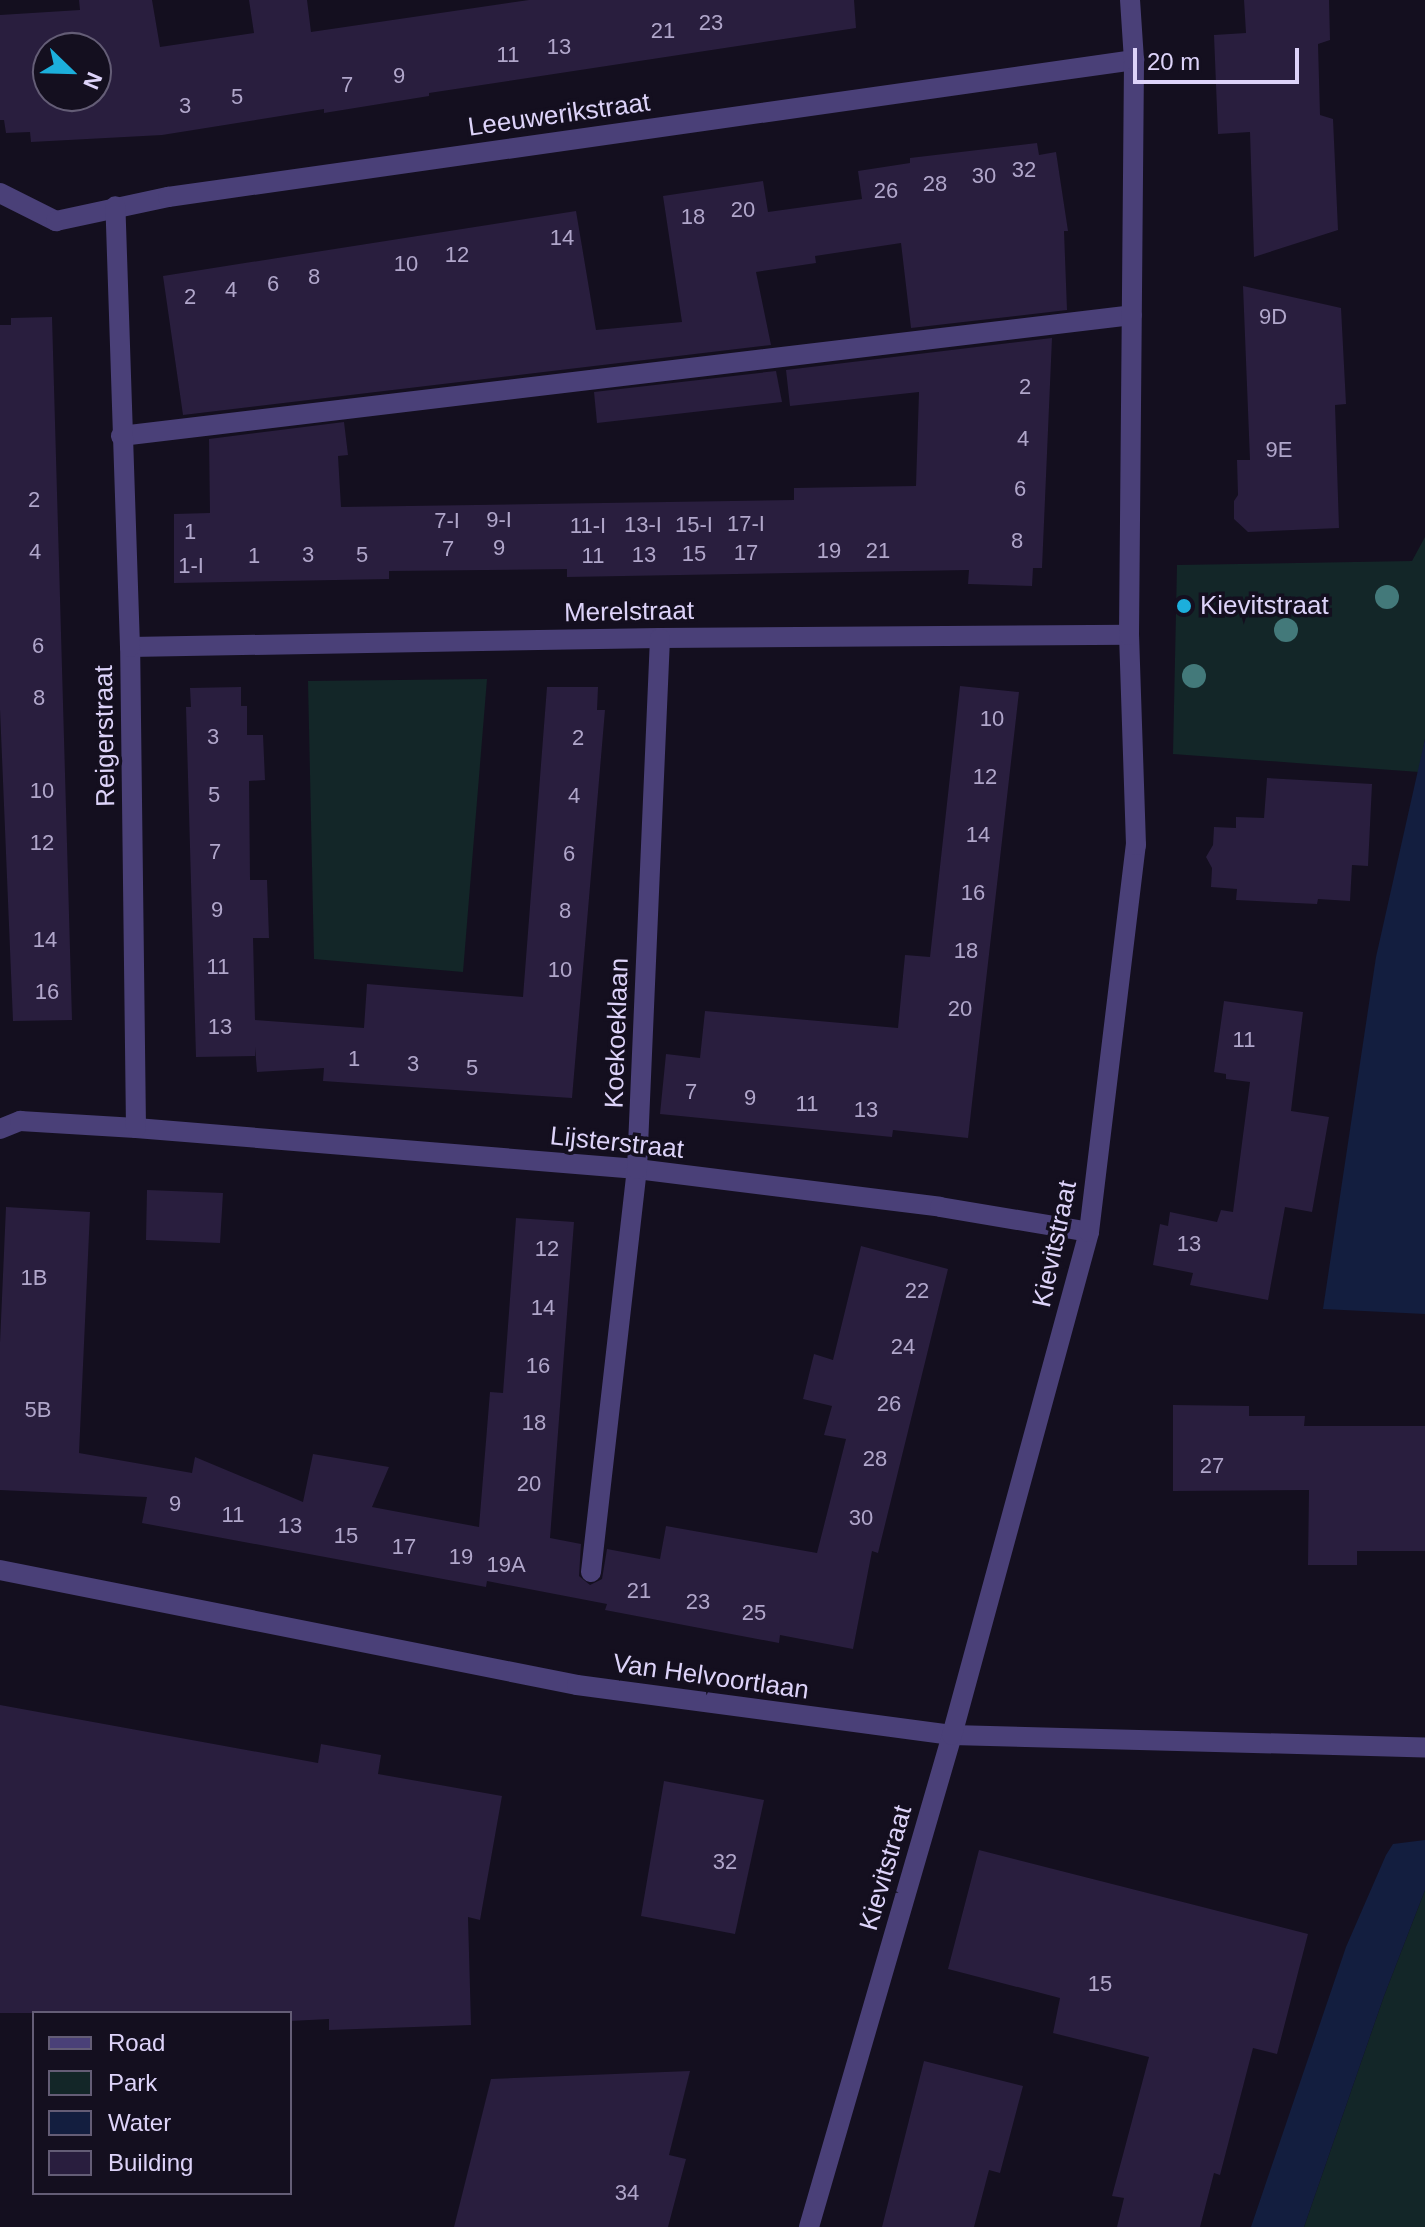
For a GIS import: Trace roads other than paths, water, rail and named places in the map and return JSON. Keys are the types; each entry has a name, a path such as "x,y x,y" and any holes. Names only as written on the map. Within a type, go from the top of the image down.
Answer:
{"street":[{"name":"Kievitstraat","path":"809,2227 952,1735 1089,1232 1136,845 1129,635 1134,60 1130,0"},
{"name":"Leeuwerikstraat","path":"0,193 56,221 115,206 1134,60"},
{"name":"Reigerstraat","path":"115,206 130,647 136,1128"},
{"path":"121,436 1132,315"},
{"name":"Merelstraat","path":"130,647 660,638 1129,635"},
{"name":"Koekoeklaan","path":"591,1572 637,1169 660,638"},
{"path":"0,1129 20,1121 136,1128"},
{"name":"Lijsterstraat","path":"136,1128 637,1169 940,1207 1089,1232"},
{"name":"Van Helvoortlaan","path":"0,1570 577,1685 952,1735 1425,1747"}],"water":[{"path":"1425,739 1425,1314 1323,1309 1376,957"},
{"path":"1425,1840 1425,1890 1384,1996 1304,2227 1251,2227 1346,1947 1386,1855 1393,1844"}],"place":[{"name":"Kievitstraat","path":"1184,606"}]}
